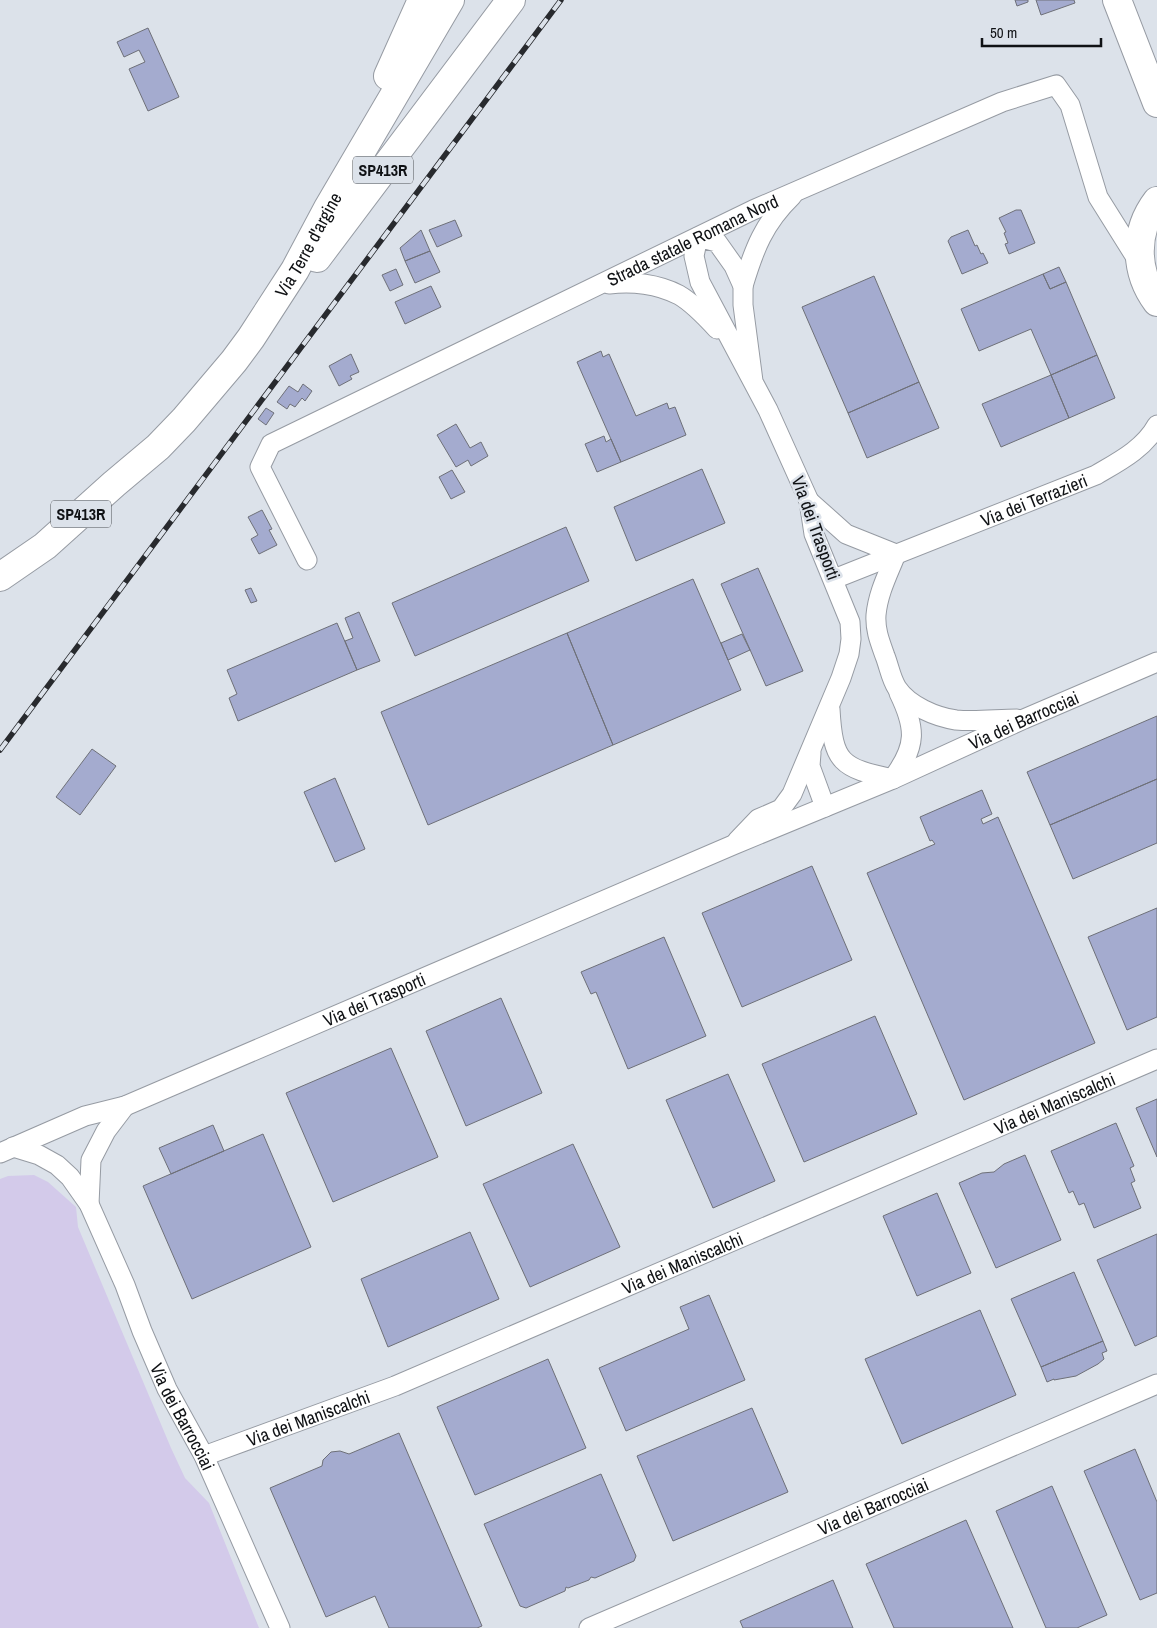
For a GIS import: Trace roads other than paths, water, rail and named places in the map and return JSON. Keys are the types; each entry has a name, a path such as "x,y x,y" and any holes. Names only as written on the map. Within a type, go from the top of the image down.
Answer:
{"main road":[{"name":"SP413R","path":"328,208 422,0"},
{"name":"Via Terre d'argine","path":"0,577 45,546 158,447 212,388 251,338 295,270 328,208 450,0"},
{"name":"SP413R","path":"251,338 312,263 511,0"},
{"path":"1117,0 1157,103"},
{"path":"1157,200 1150,209 1143,226 1139,245 1140,264 1144,279 1157,302"}],"street":[{"name":"Strada statale Romana Nord","path":"307,560 260,467 271,444 698,237 1002,102 1056,85 1070,105 1098,197 1140,264"},
{"name":"Via dei Trasporti","path":"753,382 743,305 743,286 761,236 776,212 798,191"},
{"name":"Via dei Trasporti","path":"733,845 758,819 781,809 792,794 830,708 849,654 851,639 850,622 814,534 809,501 753,382 700,282 694,256 698,237 717,242 734,266 743,286"},
{"name":"Via dei Trasporti","path":"598,285 627,282 653,286 678,295 702,313 734,347"},
{"name":"Via dei Terrazieri","path":"834,579 1096,475 1131,454 1154,431 1157,425"},
{"path":"809,501 846,534 896,554 882,586 876,617 877,635 908,715 912,739 905,762 893,780"},
{"name":"Via dei Barrocciai","path":"893,780 1024,718 1157,662"},
{"path":"897,688 910,701 926,711 957,720 1024,718"},
{"name":"Via dei Trasporti","path":"830,708 834,743 839,755 846,764 856,770 893,780"},
{"name":"Via dei Trasporti","path":"812,750 810,766 825,807"},
{"name":"Via dei Trasporti","path":"6,1150 85,1116 124,1106 733,845 893,780"},
{"name":"Via dei Maniscalchi","path":"204,1456 395,1386 1157,1059"},
{"name":"Via dei Barrocciai","path":"89,1204 91,1160 106,1130 124,1106"},
{"name":"Via dei Barrocciai","path":"6,1150 39,1155 57,1165 70,1177 89,1204 125,1285 167,1389 204,1456 280,1628"},
{"name":"Via dei Barrocciai","path":"589,1628 1157,1384"}],"railway":[{"path":"0,750 561,0"}]}
